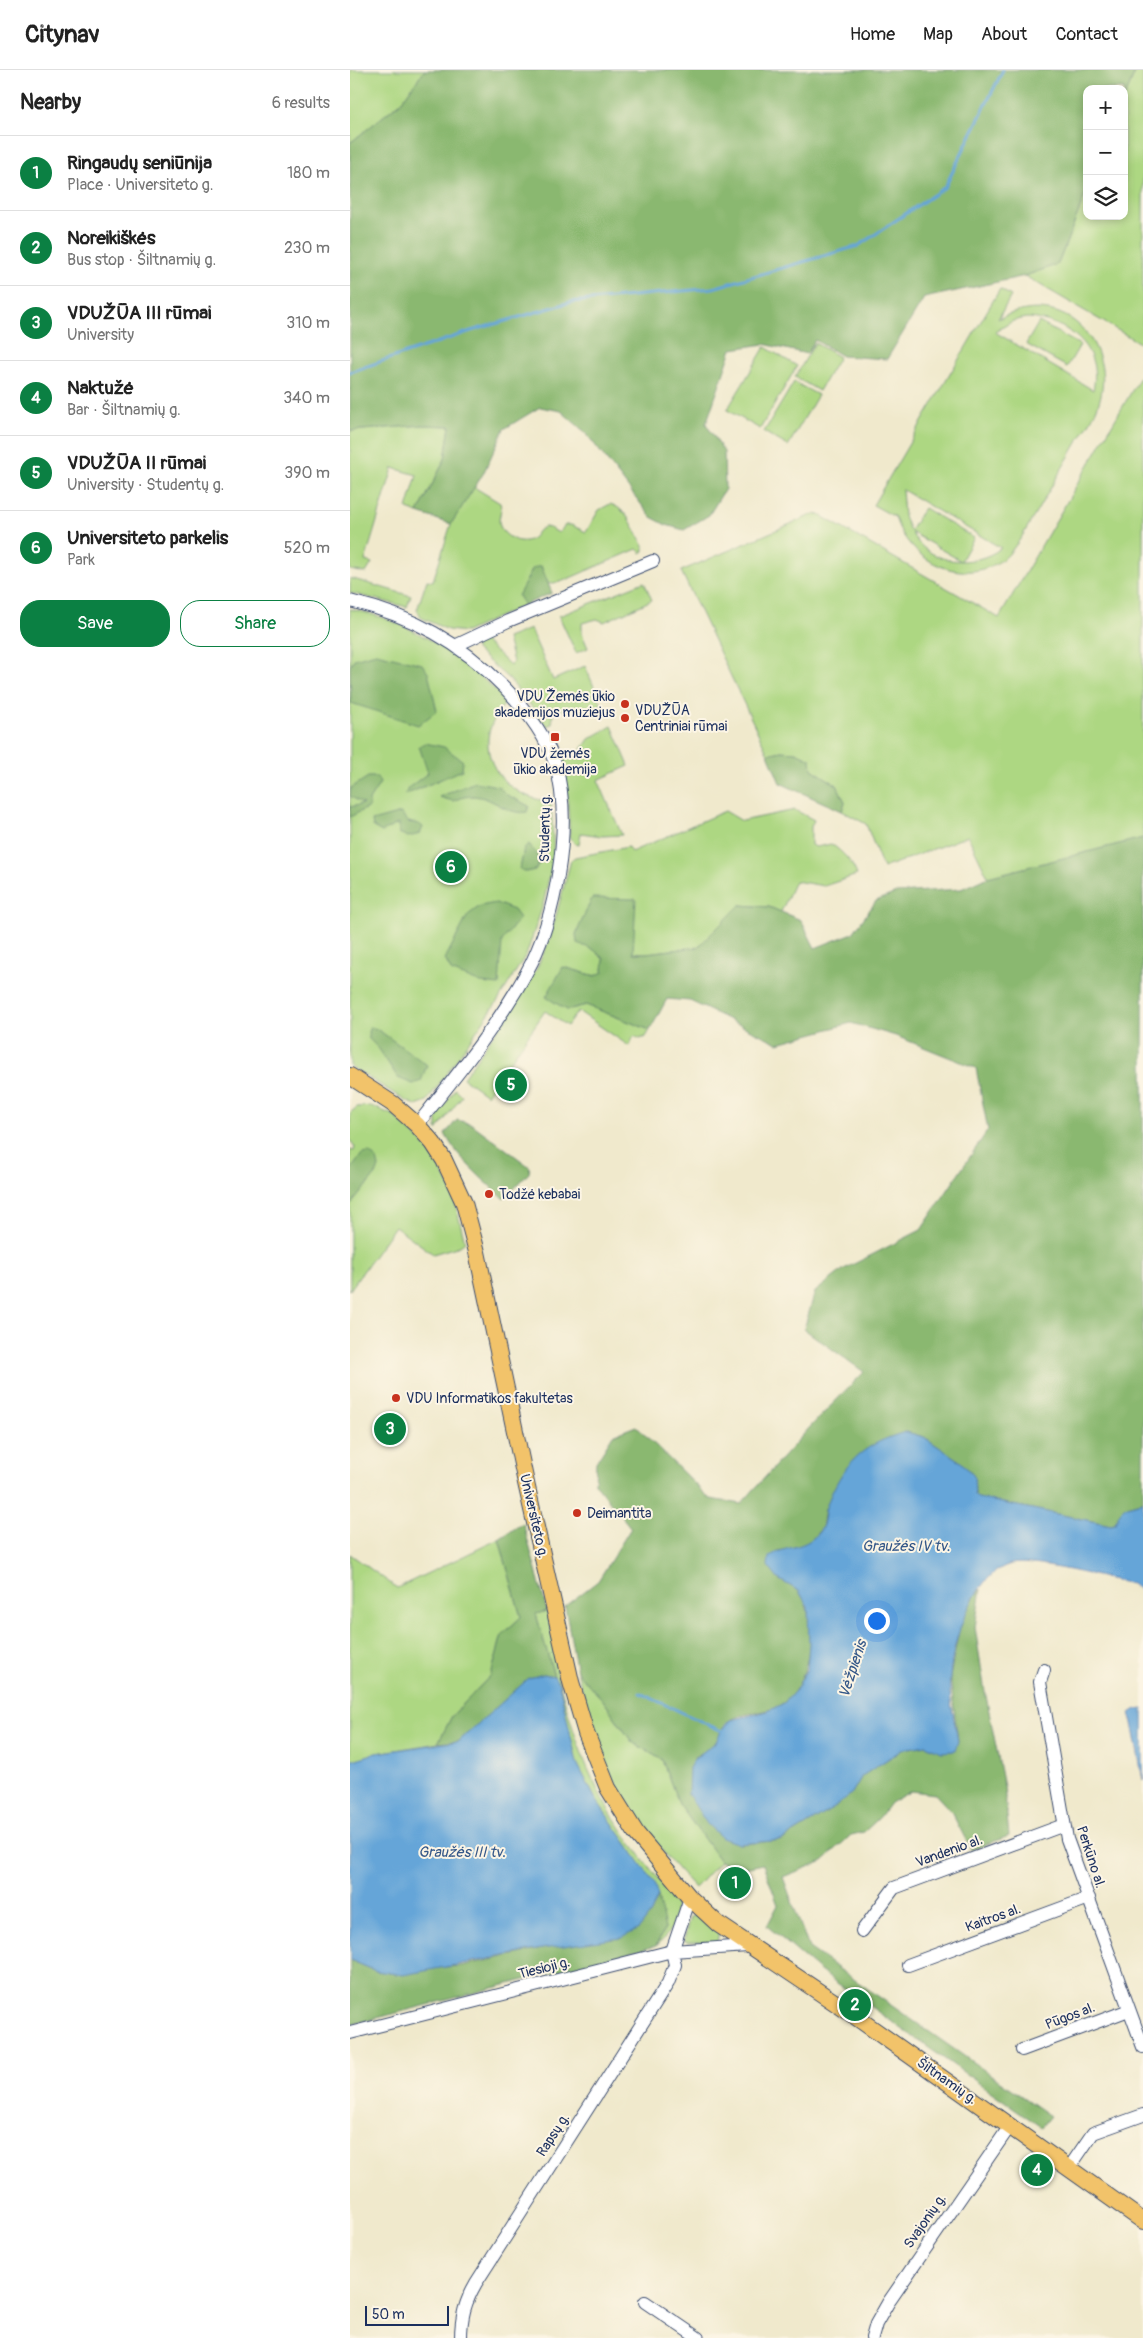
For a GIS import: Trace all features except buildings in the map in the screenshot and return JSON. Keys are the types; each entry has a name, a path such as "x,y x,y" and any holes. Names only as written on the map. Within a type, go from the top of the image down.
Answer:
{"main road":[{"name":"Universiteto g.","path":"350,1076 393,1104 417,1126 432,1143 455,1181 472,1229 571,1682 586,1733 608,1788 618,1806 659,1862 690,1898 718,1924 748,1946"},
{"name":"Šiltnamių g.","path":"748,1946 849,2012 1143,2221"}],"street":[{"path":"457,645 487,630 653,561"},
{"name":"Studentų g.","path":"350,601 408,619 457,645 487,669 534,722 555,765 560,787 562,851 554,898 544,932 532,962 491,1026 417,1126"},
{"name":"Perkūno al.","path":"1044,1670 1040,1682 1067,1840 1143,2047"},
{"name":"Vandenio al.","path":"862,1931 894,1888 1064,1825"},
{"name":"Rapsų g.","path":"462,2338 462,2318 466,2301 668,1983 674,1965 672,1951 690,1898"},
{"name":"Kaitros al.","path":"908,1965 1089,1898"},
{"name":"Tiesioji g.","path":"350,2033 672,1951 748,1946"},
{"name":"Pūgos al.","path":"1022,2050 1129,2010"},
{"path":"1069,2168 1093,2133 1143,2115"},
{"name":"Svajonių g.","path":"872,2338 876,2324 888,2303 1010,2126"},
{"path":"645,2302 698,2338"}],"green space":[{"path":"350,70 425,70 401,102 350,143"},
{"path":"425,70 1136,70 1128,89 1128,85 1083,85 1083,200 1058,264 1025,276 924,298 887,359 842,356 815,340 807,354 764,344 732,349 706,424 724,452 725,489 709,515 684,530 666,525 651,517 585,432 561,411 540,407 504,429 483,474 451,524 418,513 445,459 450,426 423,425 350,431 350,143 401,102"},
{"path":"1136,70 1143,70 1143,345 1025,276 1058,264 1083,200 1083,220 1128,220 1128,89"},
{"path":"1000,289 1011,296 998,319 1027,310 1046,310 1065,316 1082,328 1095,346 1102,367 1102,388 1096,412 1021,538 1009,554 993,565 977,570 959,571 943,567 927,559 913,548 902,534 895,517 873,505","holes":["1026,318 1054,323 1078,338 1092,360 1095,374 1093,390 995,332 1013,321","902,490 1001,548 990,555 978,559 961,561 974,538 924,508 910,531 904,516","911,532 960,561 940,557 928,551"]},
{"path":"1039,322 1080,345 1067,367 1026,344"},
{"path":"815,343 839,357 819,391 795,377"},
{"path":"765,347 797,366 760,429 727,410"},
{"path":"1143,372 1143,838 988,877 968,836 883,868 866,824 842,811 845,802 837,785 782,751 768,754 681,571 816,513 999,618"},
{"path":"794,382 818,395 788,446 764,432"},
{"path":"423,425 450,426 445,459 418,513 407,509 417,475 393,468 365,561 372,563 366,573 350,570 350,431"},
{"path":"474,487 500,503 499,520 502,530 510,537 519,541 533,538 545,527 559,533 565,525 571,525 586,532 599,510 610,504 622,511 634,527 644,546 644,551 641,553 637,549 563,581 548,584 541,566 518,596 524,605 466,632 448,630 422,618 417,610 427,580 433,581 451,524"},
{"path":"541,566 552,593 524,605 518,596 533,568"},
{"path":"350,578 411,596 407,607 350,593"},
{"path":"644,582 652,600 604,622 597,619 582,623 582,634 588,648 576,653 559,616"},
{"path":"350,609 395,622 436,643 473,670 507,701 494,719 490,729 488,739 492,763 506,783 516,790 527,796 551,801 554,855 543,905 527,953 499,999 427,1101 416,1105 406,1101 350,1066"},
{"path":"530,629 553,680 585,666 602,705 578,712 554,708 552,724 547,726 510,680 476,650 476,643 482,639 510,665 513,662 507,638"},
{"path":"376,653 422,664 428,673 437,711 418,725 351,703 350,667 354,659"},
{"path":"612,726 629,766 598,780 622,835 602,836 581,833 579,845 575,844 570,837 566,780 559,756 562,752 567,752 577,757 589,739"},
{"path":"425,743 444,747 463,761 462,770 405,795 408,788 428,773 419,746"},
{"path":"781,751 796,752 811,759 812,769 837,785 845,802 842,811 780,783 768,754"},
{"path":"368,777 377,777 380,783 369,800 369,807 350,817 350,807 363,804 350,796 351,788"},
{"path":"475,782 498,786 507,795 529,806 527,812 509,810 485,798 476,796 453,801 439,797"},
{"path":"795,810 814,820 811,827 811,845 816,847 831,844 847,858 857,875 824,886 795,881 781,912 769,907 740,905 698,947 646,953 594,950 604,960 603,972 596,976 563,967 567,1010 586,1005 650,1030 646,1037 640,1039 634,1036 629,1046 578,1011 567,1026 545,1011 487,1095 463,1078 509,1013 536,970 550,938 571,860 575,857 628,847 631,852 725,811 742,821"},
{"path":"401,813 408,822 419,824 423,827 420,834 408,837 399,833 399,823 382,832 373,827 372,821"},
{"path":"1143,838 1143,1502 1124,1508 1115,1524 1111,1525 978,1498 975,1495 974,1476 961,1462 924,1437 906,1432 825,1509 822,1528 809,1542 793,1549 777,1551 778,1579 800,1593 806,1604 809,1618 809,1650 806,1666 794,1693 785,1702 772,1709 743,1715 731,1720 724,1727 714,1744 694,1758 740,1844 782,1840 834,1808 852,1793 862,1776 903,1749 926,1745 941,1752 958,1741 950,1677 960,1625 969,1603 981,1589 975,1627 984,1686 1004,1787 1009,1836 971,1850 951,1811 935,1794 911,1791 890,1803 880,1817 864,1832 851,1835 823,1861 783,1877 809,1948 1050,2116 1041,2127 820,1971 767,1926 778,1905 763,1864 735,1870 720,1861 679,1804 662,1760 632,1742 603,1700 577,1672 565,1606 598,1581 631,1528 595,1483 596,1462 613,1435 636,1426 710,1499 741,1504 811,1426 864,1372 804,1329 815,1292 844,1269 921,1230 988,1130 976,1068 896,1036 851,1023 778,1043 690,1001 667,999 650,1030 586,1005 567,1010 546,997 563,967 595,976 603,972 604,959 594,950 577,943 576,934 592,898 636,899 633,953 698,947 740,905 769,907 801,920 815,948 853,933 876,901 896,893 961,889 988,877"},
{"path":"529,844 536,853 539,864 535,870 526,872 520,869 524,848"},
{"path":"496,903 514,910 520,918 502,941 499,985 481,983 451,971 445,959 468,915 480,906"},
{"path":"370,1027 377,1029 427,1065 421,1081 413,1084 398,1078 379,1049 369,1039 368,1032"},
{"path":"455,1089 462,1096 437,1130 437,1116"},
{"path":"371,1106 393,1115 424,1144 437,1162 452,1191 465,1242 460,1246 433,1254 395,1226 350,1290 350,1150 354,1151 355,1147 350,1140 350,1113 357,1107"},
{"path":"457,1120 472,1124 530,1167 529,1173 504,1199 464,1161 445,1134"},
{"path":"369,1153 377,1159 379,1167 377,1173 350,1206 350,1171 362,1154"},
{"path":"523,1523 547,1611 536,1614 554,1676 544,1674 529,1678 459,1741 438,1743 452,1716 491,1675 502,1635 521,1617 499,1539"},
{"path":"499,1539 521,1617 502,1635 491,1675 452,1716 438,1743 376,1753 350,1761 350,1554 397,1588"},
{"path":"547,1611 559,1661 555,1664 560,1684 571,1722 593,1779 612,1815 626,1836 671,1896 675,1895 673,1923 662,1941 656,1946 665,1928 654,1883 595,1798 577,1763 559,1684 554,1676 536,1614"},
{"path":"577,1672 603,1700 632,1742 662,1760 679,1804 720,1861 695,1888 641,1823 608,1769 600,1749"},
{"path":"658,1896 665,1928 656,1946 350,2025 350,1960 376,1971 461,1966 542,1949 651,1913"},
{"path":"695,1915 719,1933 717,1942 687,1942 684,1940 690,1917"}],"water":[{"name":"Graužės IV tv.","path":"906,1432 924,1437 961,1462 974,1476 975,1495 978,1498 1111,1525 1115,1524 1124,1508 1143,1502 1143,1592 1132,1584 1035,1564 1011,1564 998,1570 986,1581 976,1595 967,1611 955,1646 950,1685 958,1741 955,1751 941,1752 926,1745 903,1749 862,1776 852,1793 834,1808 782,1840 739,1844 722,1838 707,1824 688,1794 689,1768 695,1758 716,1742 721,1731 731,1720 768,1711 784,1703 796,1690 807,1668 809,1644 808,1607 799,1591 778,1579 768,1566 769,1557 782,1550 803,1544 815,1536 822,1527 826,1507 832,1492 847,1468 856,1458 877,1443"},
{"name":"Graužės III tv.","path":"544,1674 554,1676 559,1684 577,1763 595,1798 654,1883 658,1896 651,1913 639,1929 621,1938 542,1949 403,1975 376,1971 350,1960 350,1761 376,1753 459,1741 529,1678"},
{"path":"1143,1708 1143,1780 1130,1713 1136,1709"}],"waterway":[{"path":"350,372 471,331 571,302 713,288 858,246 945,187 1003,70"},
{"name":"Vėžpienis","path":"640,1693 724,1732"}],"place":[{"name":"VDU Žemės ūkio akademijos muziejus","path":"625,704"},
{"name":"VDUŽŪA Centriniai rūmai","path":"625,718"},
{"name":"VDU žemės ūkio akademija","path":"555,737"},
{"name":"Universiteto parkelis","path":"451,867"},
{"name":"VDUŽŪA II rūmai","path":"511,1085"},
{"name":"Todžė kebabai","path":"489,1194"},
{"name":"VDU Informatikos fakultetas","path":"396,1398"},
{"name":"VDUŽŪA III rūmai","path":"390,1429"},
{"name":"Deimantita","path":"577,1513"},
{"name":"Ringaudų seniūnija","path":"735,1883"},
{"name":"Noreikiškės","path":"855,2005"},
{"name":"Naktužė","path":"1037,2170"}]}
